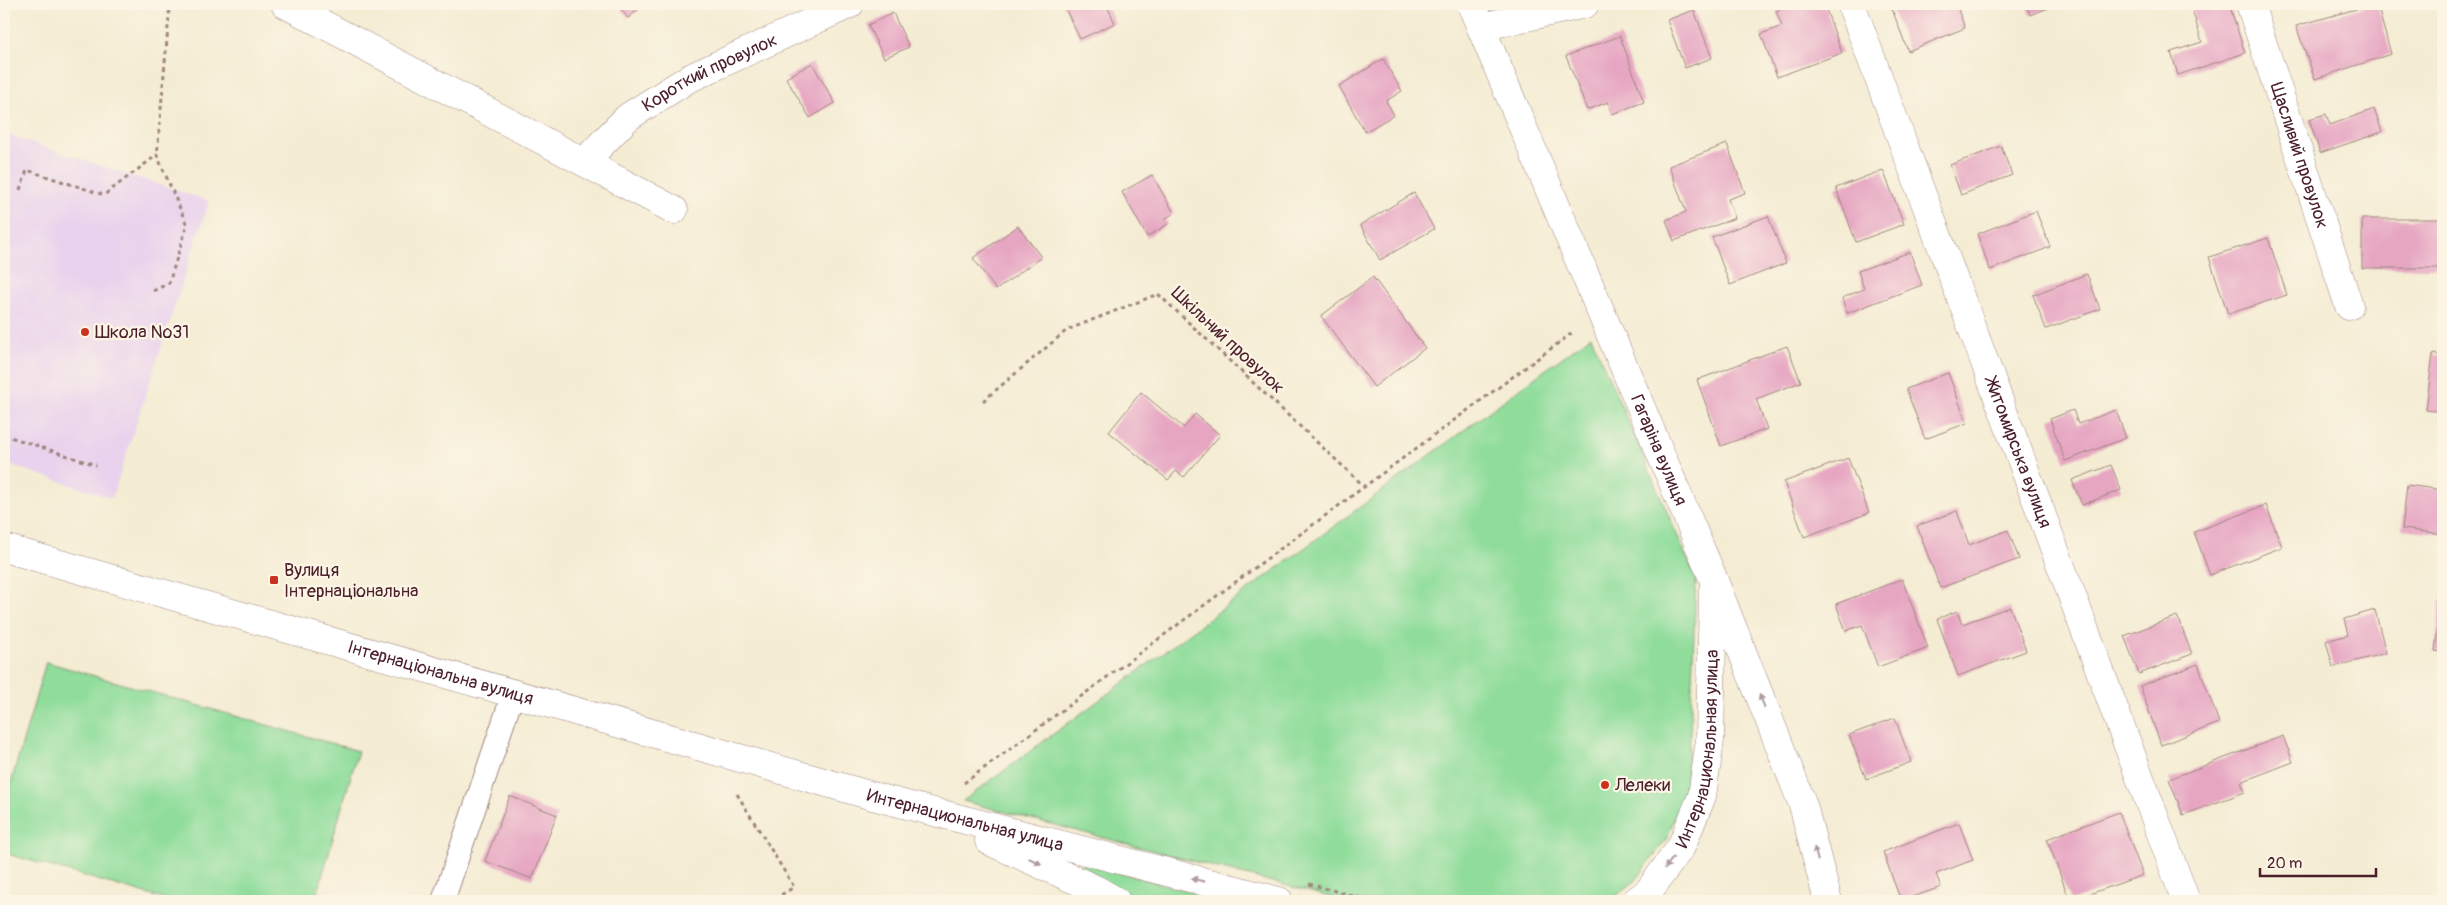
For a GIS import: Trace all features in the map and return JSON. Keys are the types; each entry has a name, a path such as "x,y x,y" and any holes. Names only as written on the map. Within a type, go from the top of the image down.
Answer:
{"street":[{"path":"285,4 674,210"},
{"name":"Короткий провулок","path":"584,162 628,117 688,79 850,4"},
{"path":"1476,15 1584,4"},
{"name":"Житомирська вулиця","path":"1851,4 2186,901"},
{"name":"Щасливий провулок","path":"2250,4 2349,306"},
{"name":"Гагаріна вулиця","path":"1476,15 1713,578 1803,805 1828,901"},
{"name":"Інтернаціональна вулиця","path":"4,548 876,797"},
{"name":"Интернациональная улица","path":"1636,901 1648,892 1681,847 1702,796 1710,740 1713,578"},
{"name":"Интернациональная улица","path":"876,797 1010,849 1095,888 1116,901"},
{"name":"Интернациональная улица","path":"876,797 1279,901"}],"lane":[{"path":"449,899 513,694"}],"path":[{"path":"153,291 168,283 187,225 157,155 170,4"},
{"path":"20,190 27,170 104,196 157,155"},
{"name":"Шкільний провулок","path":"983,401 1067,330 1158,294 1364,486"},
{"path":"961,786 1578,328"},
{"path":"4,435 96,465"},
{"path":"733,788 794,887 772,901"},
{"path":"1596,901 1610,890"}],"shaded area":[{"name":"Школа №31","path":"4,134 209,201 112,498 4,463"}],"green space":[{"path":"1591,336 1696,579 1690,737 1685,789 1667,838 1636,880 1610,901 1345,901 963,801"},
{"path":"46,662 358,751 315,901 171,901 4,853 4,807"},
{"path":"1083,863 1227,901 1141,901 1081,869"}],"building":[{"path":"617,4 645,4 628,18"},
{"path":"1063,4 1106,4 1115,23 1080,39"},
{"path":"1795,4 1824,4 1842,53 1777,77 1761,34 1782,26 1776,11"},
{"path":"1890,4 1956,4 1965,28 1908,51"},
{"path":"2026,4 2059,4 2030,15"},
{"path":"2198,4 2229,4 2245,53 2178,75 2171,52 2202,42 2191,6"},
{"path":"2377,4 2391,54 2315,79 2296,26"},
{"path":"1694,10 1712,58 1685,68 1667,20"},
{"path":"893,13 909,47 884,58 868,25"},
{"path":"1620,36 1644,102 1612,114 1608,102 1587,110 1566,56"},
{"path":"1383,59 1402,91 1386,101 1394,115 1365,132 1339,86"},
{"path":"812,63 835,103 810,118 786,78"},
{"path":"2374,109 2382,132 2320,153 2309,119 2326,114 2330,125"},
{"path":"1727,144 1745,193 1728,199 1735,218 1674,241 1666,220 1686,212 1669,166"},
{"path":"2001,146 2012,175 1961,195 1950,165"},
{"path":"1883,170 1904,224 1856,242 1836,188"},
{"path":"1152,175 1174,213 1165,219 1168,224 1147,237 1122,192"},
{"path":"1414,193 1434,229 1380,260 1360,225"},
{"path":"2036,211 2050,247 1990,270 1977,234"},
{"path":"1768,216 1786,263 1730,285 1712,237"},
{"path":"2362,219 2443,219 2443,268 2362,268"},
{"path":"1018,226 1041,257 996,290 973,258"},
{"path":"2268,238 2287,295 2228,314 2209,257"},
{"path":"1910,252 1922,285 1847,313 1842,298 1864,289 1858,271"},
{"path":"2087,274 2100,309 2046,329 2033,295"},
{"path":"1373,277 1425,348 1374,387 1321,316"},
{"path":"1787,346 1801,382 1756,399 1767,429 1721,446 1697,380"},
{"path":"2433,354 2443,356 2443,412 2426,410"},
{"path":"1948,373 1967,423 1925,439 1906,389"},
{"path":"1141,392 1184,428 1195,414 1220,435 1184,477 1176,471 1168,480 1109,432"},
{"path":"2073,410 2078,424 2116,410 2126,438 2065,461 2050,419"},
{"path":"1848,458 1869,513 1804,537 1784,482"},
{"path":"2111,465 2121,490 2082,505 2072,480"},
{"path":"2407,485 2443,490 2443,534 2402,529"},
{"path":"2266,505 2282,547 2210,575 2194,532"},
{"path":"1957,511 1969,545 2008,530 2019,559 1940,588 1917,526"},
{"path":"1902,579 1928,648 1878,667 1862,625 1846,631 1836,604"},
{"path":"2441,600 2443,600 2443,652 2435,651"},
{"path":"2010,607 2026,651 1958,676 1937,619 1957,611 1962,624"},
{"path":"2375,610 2386,653 2333,667 2326,641 2348,635 2344,619"},
{"path":"2177,616 2192,654 2139,674 2124,636"},
{"path":"2198,664 2219,723 2161,745 2140,686"},
{"path":"1895,718 1911,762 1866,779 1849,735"},
{"path":"2283,736 2293,762 2241,782 2245,792 2183,815 2169,779"},
{"path":"510,796 557,815 532,879 485,861"},
{"path":"2119,812 2143,875 2070,901 2047,839"},
{"path":"1959,823 1973,860 1936,874 1941,887 1901,901 1883,852"}],"place":[{"name":"Школа №31","path":"85,332"},
{"name":"Вулиця Інтернаціональна","path":"274,580"},
{"name":"Лелеки","path":"1605,785"}]}
